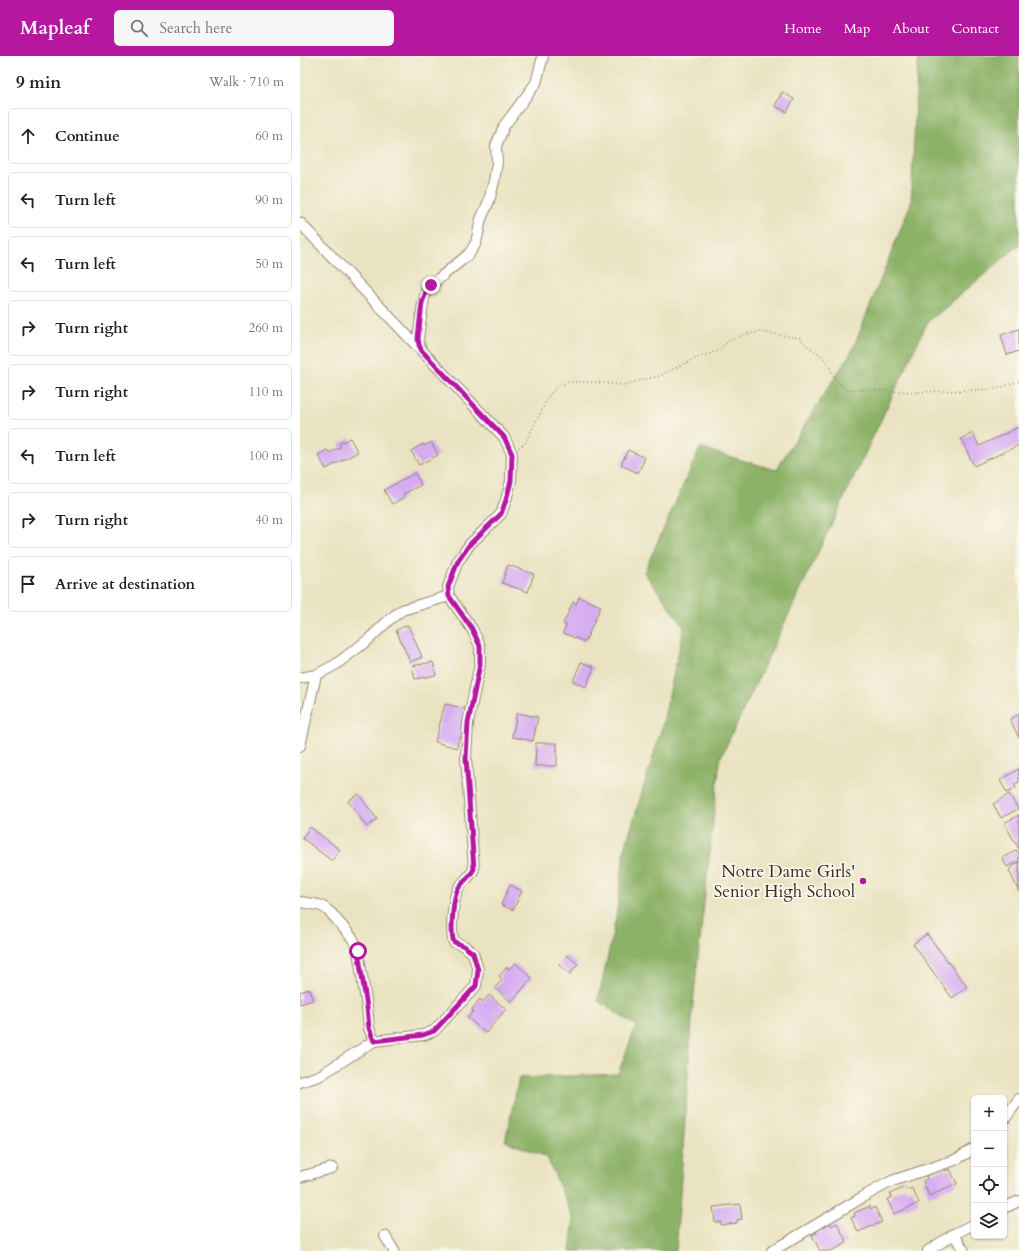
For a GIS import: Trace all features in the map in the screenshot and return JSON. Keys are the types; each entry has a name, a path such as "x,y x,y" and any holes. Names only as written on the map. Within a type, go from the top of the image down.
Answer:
{"street":[{"path":"422,351 418,338 422,303 426,292 431,285 469,254 476,243 481,219 494,181 496,146 504,126 536,83 543,56"},
{"path":"300,223 504,437 512,454 511,481 501,514 470,544 458,561 448,587 449,596 472,629 480,646 480,664 468,723 466,758 474,869 459,887 456,894 452,933 454,942 464,946 473,953 478,970 476,986 434,1031 423,1035 374,1041 319,1076 300,1082"},
{"path":"300,678 316,675 340,661 368,640 402,610 449,596"},
{"path":"300,746 316,675"},
{"path":"300,902 319,905 325,908 353,939 358,951 369,1028 374,1041"},
{"path":"1007,1116 1019,1099"},
{"path":"772,1251 892,1181 956,1160 971,1151"},
{"path":"300,1177 332,1168"},
{"path":"1007,1207 1019,1201"},
{"path":"928,1251 954,1234 971,1226"},
{"path":"954,1234 964,1251"},
{"path":"385,1236 394,1251"}],"path":[{"path":"512,454 526,442 548,398 558,386 569,382 595,382 622,385 659,376 692,360 717,351 729,341 746,334 761,332 800,338 821,355 828,364 837,382 848,389 916,392 996,389 1019,380"}],"green space":[{"path":"918,56 1019,56 1019,245 927,323 720,759 693,1003 676,1251 570,1251 574,1220 547,1157 505,1141 519,1078 618,1074 636,1026 598,1001 616,918 625,848 662,727 684,627 644,572 700,448 776,470 853,349 911,203"}],"building":[{"path":"782,92 794,99 787,112 775,106"},
{"path":"1019,329 1019,351 1007,355 1001,335"},
{"path":"1019,427 1019,445 974,466 961,439 973,433 979,446"},
{"path":"350,438 358,452 326,469 318,455 327,450 329,453 341,447 339,444"},
{"path":"431,442 438,455 419,465 411,451 423,444 424,446"},
{"path":"628,450 645,458 638,473 621,465"},
{"path":"415,473 421,485 403,494 405,497 392,504 384,490"},
{"path":"508,565 534,574 528,592 502,583"},
{"path":"579,597 601,606 585,642 563,633 566,625 563,624 573,602 576,604"},
{"path":"408,625 422,657 410,662 396,630"},
{"path":"433,662 436,675 415,679 412,666"},
{"path":"581,662 594,667 586,687 573,681"},
{"path":"445,704 467,709 463,738 459,737 457,748 435,742"},
{"path":"517,713 538,717 533,741 512,737"},
{"path":"1019,714 1019,738 1010,719"},
{"path":"536,743 557,743 557,766 535,766"},
{"path":"1019,769 1019,782 1014,784 1016,788 1007,793 1000,780"},
{"path":"358,794 377,819 367,827 348,801"},
{"path":"1009,794 1018,809 1001,818 993,804"},
{"path":"1019,815 1019,849 1004,823"},
{"path":"310,827 340,850 332,861 302,838"},
{"path":"1017,850 1019,854 1019,861 1007,867 1002,858"},
{"path":"1019,862 1019,892 1009,870"},
{"path":"510,885 522,891 513,910 501,905"},
{"path":"927,934 967,987 952,998 913,944"},
{"path":"567,955 578,964 570,974 559,965"},
{"path":"515,963 532,978 511,1002 495,988 502,980 499,976 507,967 509,969"},
{"path":"309,989 313,1000 300,1004 300,992"},
{"path":"489,995 506,1009 486,1033 468,1018 473,1011 472,1009 480,999 483,1002"},
{"path":"944,1168 945,1171 950,1169 957,1184 929,1196 923,1181 927,1179 926,1176"},
{"path":"905,1187 907,1190 912,1188 919,1203 894,1214 887,1199 892,1197 890,1194"},
{"path":"740,1204 742,1219 737,1220 737,1223 721,1225 721,1222 715,1222 713,1207"},
{"path":"870,1206 871,1209 875,1207 882,1222 858,1232 851,1218 855,1216 854,1213"},
{"path":"830,1223 832,1226 837,1223 847,1243 831,1251 820,1251 812,1235 817,1233 816,1230"}],"place":[{"name":"Notre Dame Girls' Senior High School","path":"863,881"}],"route":[{"path":"358,951 369,1028 374,1041 423,1035 434,1031 446,1020 453,1010 476,986 478,970 473,953 464,946 454,942 452,939 452,933 456,894 459,887 472,874 474,869 466,758 468,723 480,664 480,646 472,629 449,596 448,587 461,556 470,544 501,514 511,481 512,454 504,437 422,351 419,345 418,338 422,303 426,292 431,285"}]}
